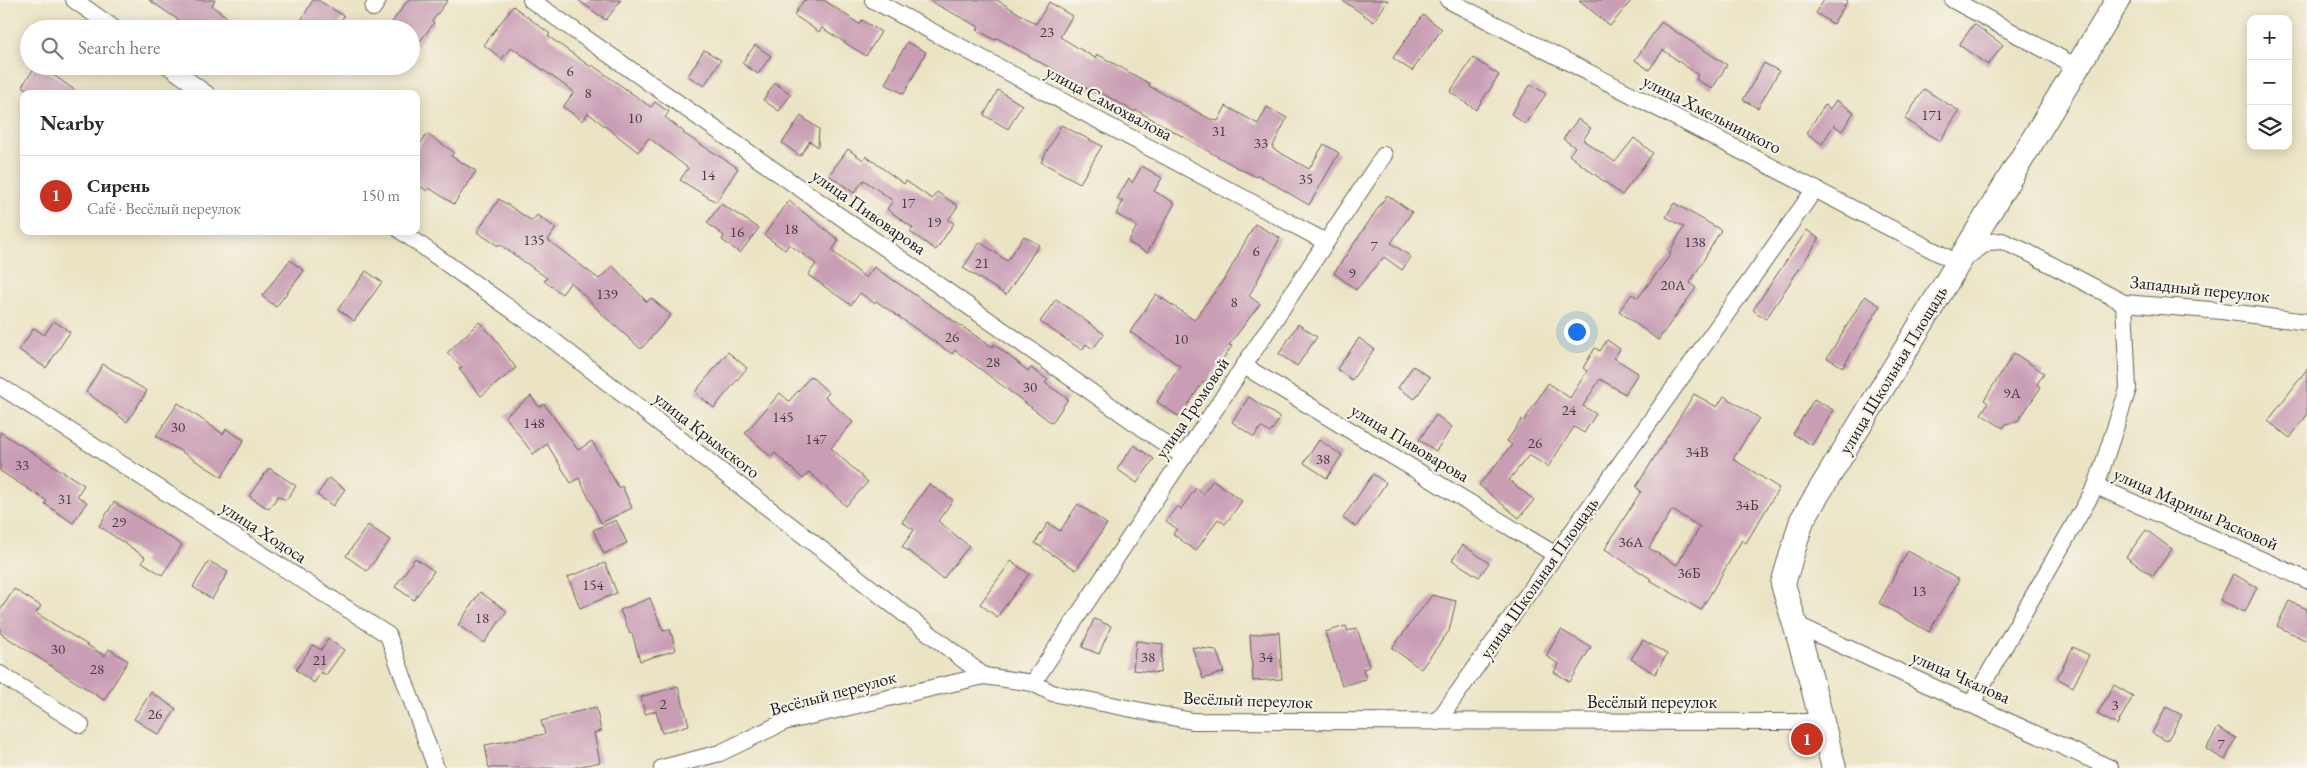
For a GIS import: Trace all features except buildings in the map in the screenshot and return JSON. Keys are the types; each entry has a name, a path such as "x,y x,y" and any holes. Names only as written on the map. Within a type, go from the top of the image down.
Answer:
{"main road":[{"name":"улица Школьная Площадь","path":"1834,768 1783,584 1802,520 2118,0"}],"street":[{"path":"74,0 102,20"},
{"name":"улица Пивоварова","path":"530,0 1184,456"},
{"name":"улица Самохвалова","path":"873,0 1326,242"},
{"name":"улица Хмельницкого","path":"1448,0 1958,263"},
{"path":"1953,0 2077,67"},
{"path":"181,75 201,90"},
{"name":"улица Громовой","path":"1033,683 1384,155"},
{"name":"улица Школьная Площадь","path":"1437,722 1815,189"},
{"name":"улица Крымского","path":"407,235 540,330 984,676"},
{"name":"Западный переулок","path":"1958,263 1988,242 2002,242 2027,252 2124,303 2222,311 2307,322"},
{"path":"1972,703 2096,486 2128,389 2124,303"},
{"name":"улица Пивоварова","path":"1244,366 1556,555"},
{"name":"улица Ходоса","path":"0,386 388,635 436,768"},
{"name":"улица Марины Расковой","path":"2096,486 2307,580"},
{"name":"улица Чкалова","path":"1795,624 1972,703 2110,768"},
{"path":"0,674 81,725"},
{"name":"Весёлый переулок","path":"662,768 720,753 784,722 984,676 1033,683 1052,693 1192,721 1822,722"}],"place":[{"name":"Сирень","path":"1807,739"}]}
